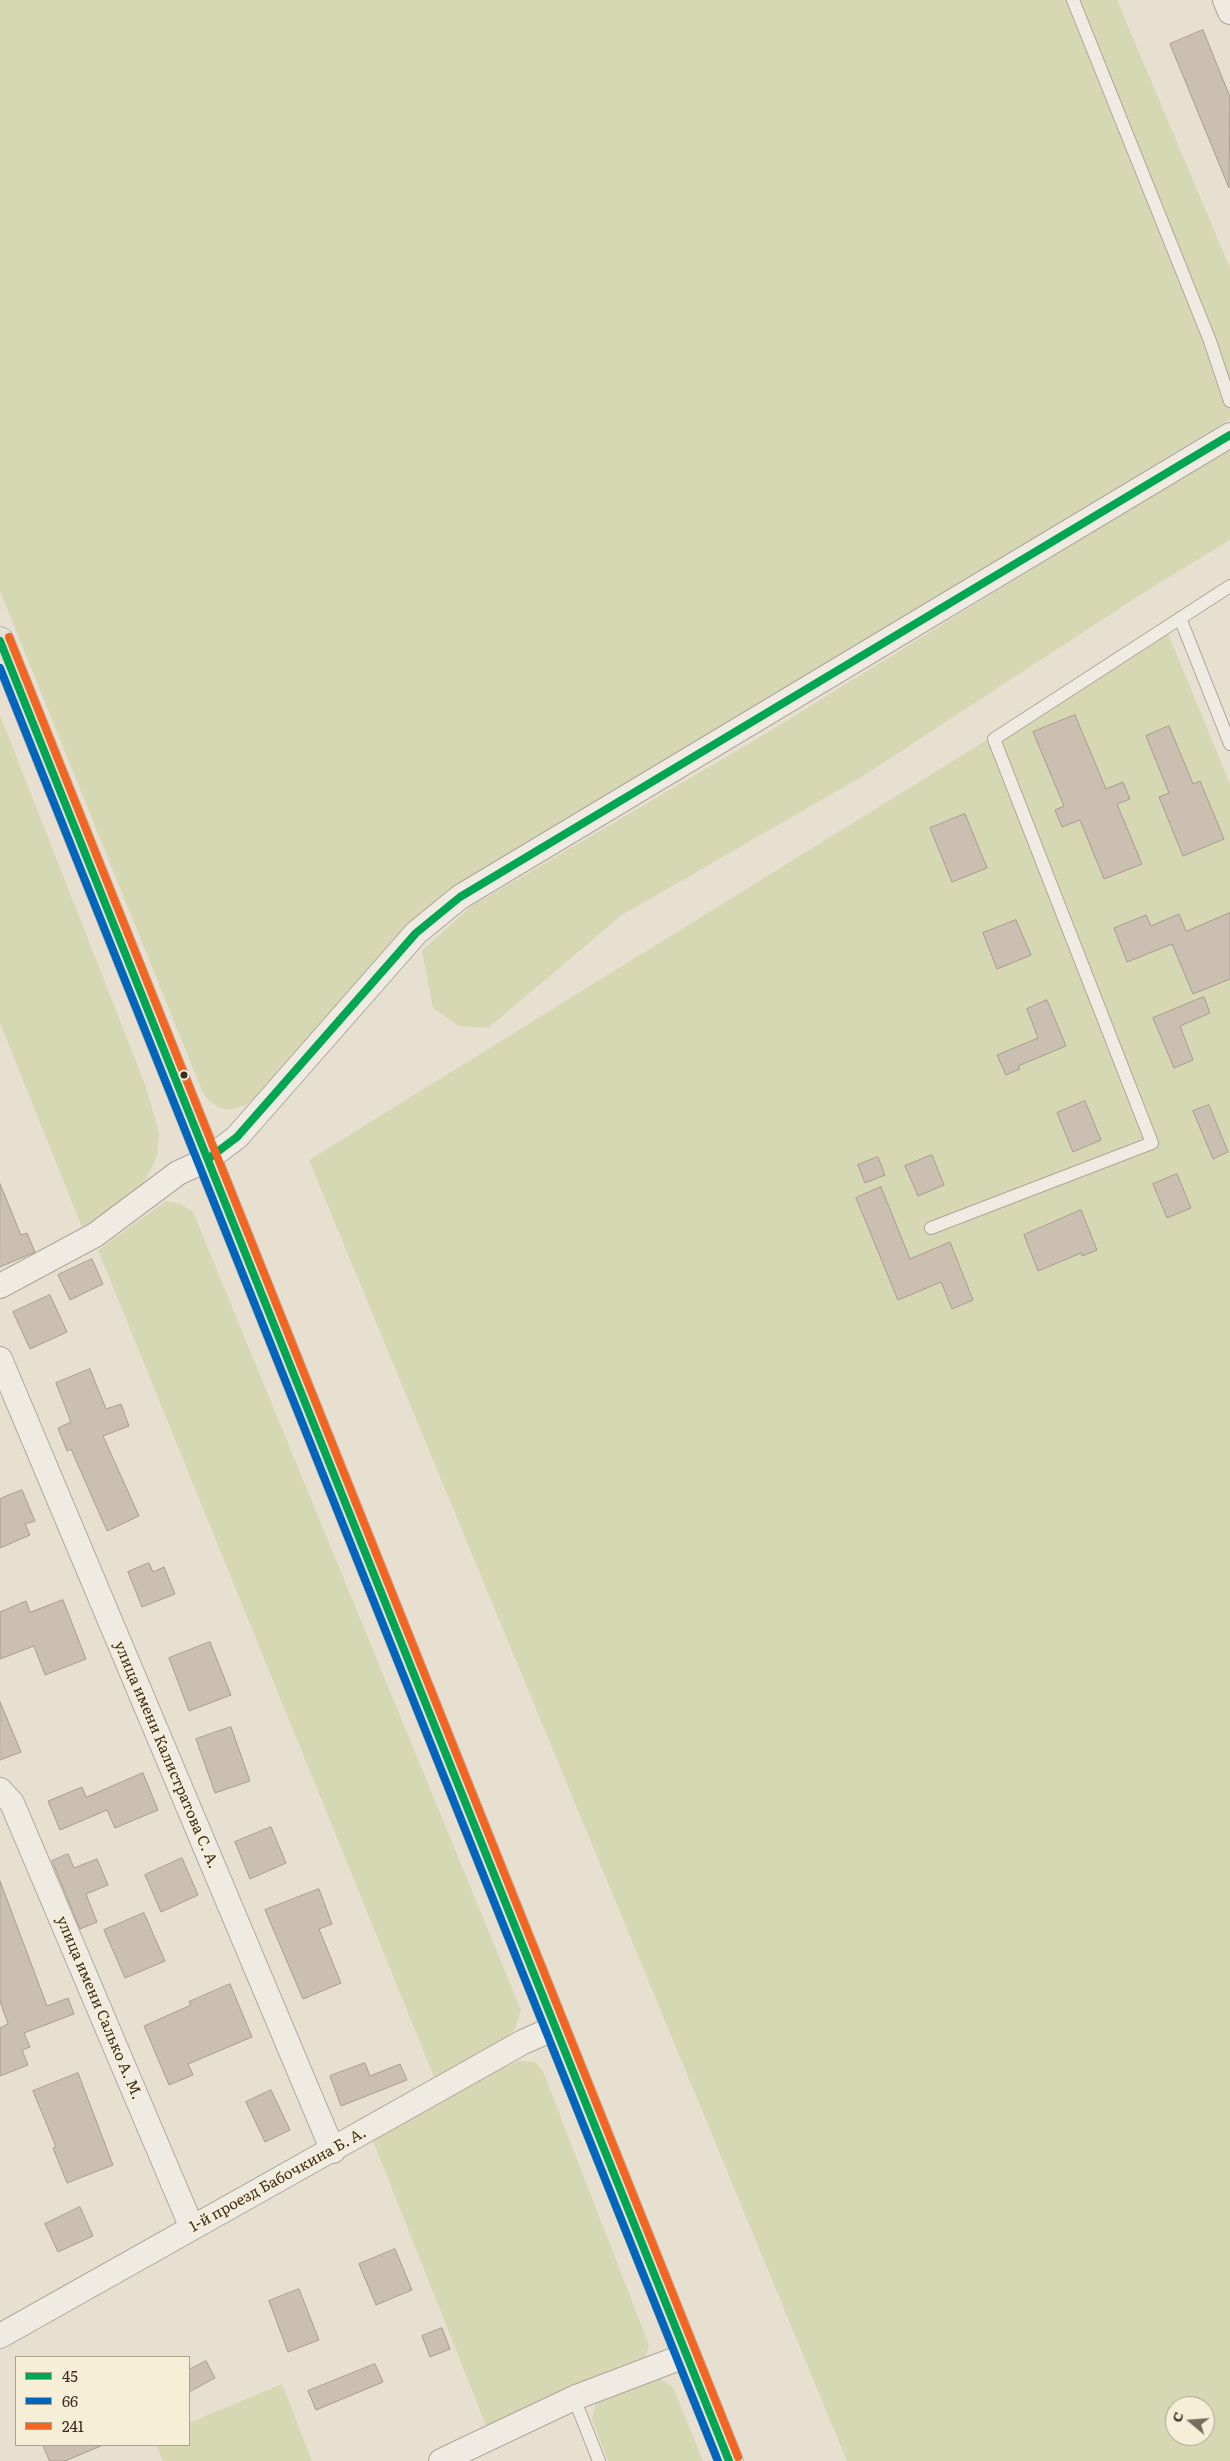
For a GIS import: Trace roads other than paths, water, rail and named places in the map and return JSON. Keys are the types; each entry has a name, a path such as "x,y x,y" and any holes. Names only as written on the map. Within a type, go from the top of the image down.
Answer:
{"main road":[{"path":"0,641 557,2027 729,2461"}],"street":[{"path":"0,1286 95,1235 178,1173 208,1159 237,1137 416,933 460,897 1230,434"},
{"name":"улица имени Калистратова С. А.","path":"0,1359 332,2151"},
{"name":"улица имени Салько А. М.","path":"0,1790 12,1803 192,2228"},
{"name":"1-й проезд Бабочкина Б. А.","path":"0,2336 523,2042 557,2027"},
{"path":"441,2461 574,2398 687,2355"}],"lane":[{"path":"1073,0 1210,341 1230,401"},
{"path":"931,1228 1152,1143 994,739 1230,586"},
{"path":"1180,618 1230,744"},
{"path":"574,2398 599,2461"}]}
